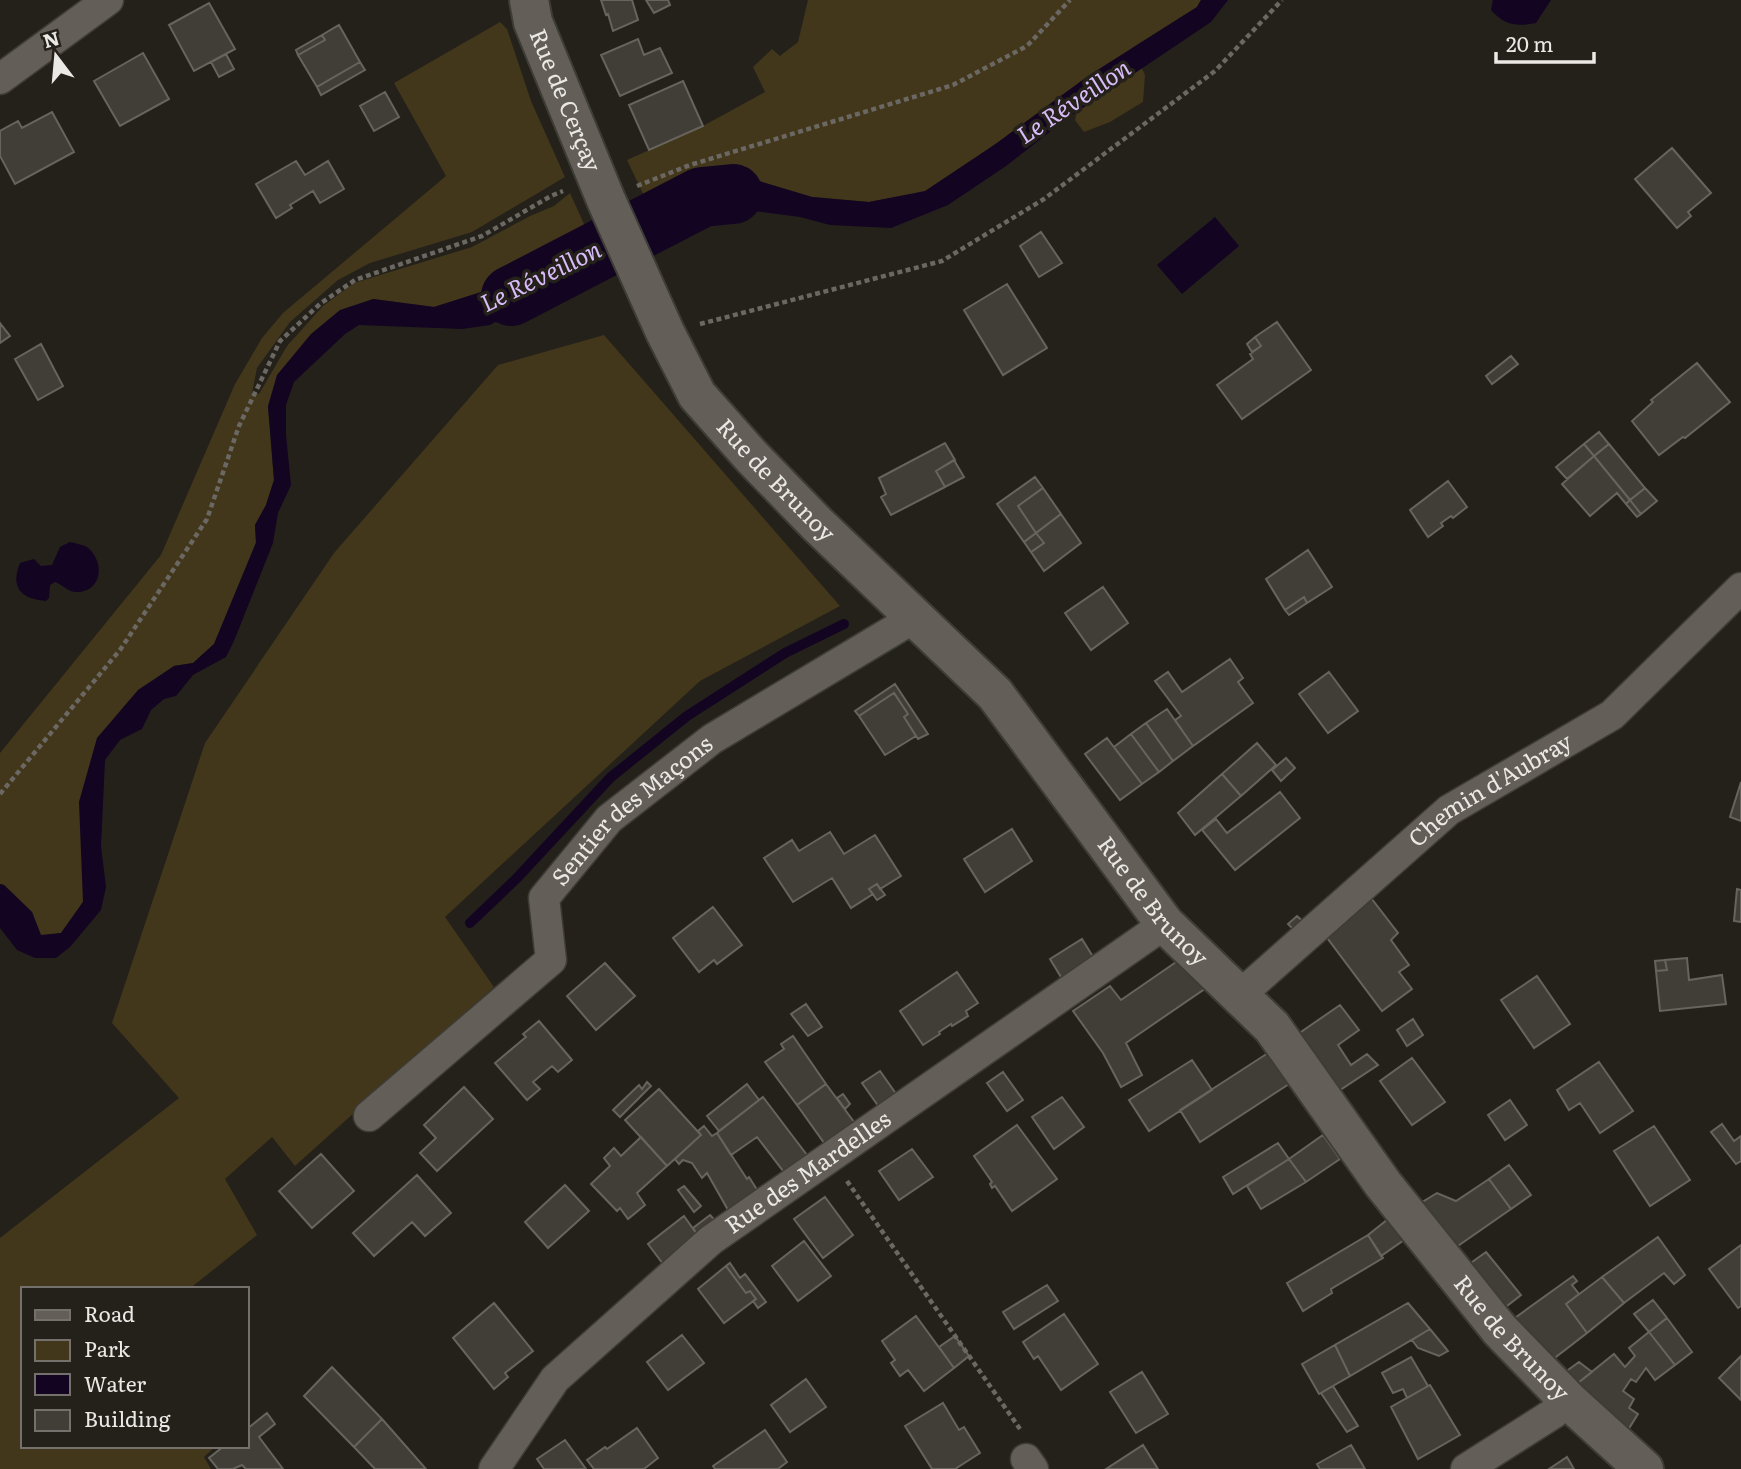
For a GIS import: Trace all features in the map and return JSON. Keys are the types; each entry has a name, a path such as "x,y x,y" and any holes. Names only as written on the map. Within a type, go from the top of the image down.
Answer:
{"street":[{"path":"0,79 108,0"},
{"name":"Rue de Cerçay","path":"529,0 533,22 617,195 665,332"},
{"name":"Rue de Brunoy","path":"665,332 697,395 751,457 995,694 1165,924 1272,1027 1383,1184 1499,1329 1569,1401 1644,1469"},
{"name":"Chemin d'Aubray","path":"1239,996 1449,810 1612,715 1741,588"},
{"name":"Sentier des Maçons","path":"369,1116 551,960 544,898 609,819 712,739 914,618"},
{"name":"Rue des Mardelles","path":"494,1469 555,1379 711,1240 1165,924"},
{"path":"1466,1469 1555,1413 1569,1401"}],"path":[{"path":"0,794 120,650 207,519 239,426 280,341 321,303 355,280 482,236 551,196 573,187 586,207 690,165 953,85 1027,46 1070,0"},
{"path":"665,332 942,261 1044,199 1215,71 1282,0"},
{"path":"830,1157 1026,1436 1029,1464"}],"green space":[{"path":"808,0 1201,0 1197,7 1132,48 1145,75 1143,102 1110,122 1084,132 1075,120 1079,102 1069,90 990,148 958,194 901,196 869,202 812,197 752,179 666,201 654,217 627,160 703,126 765,92 753,67 772,49 780,56 798,42"},
{"path":"500,22 507,29 531,101 565,177 472,232 370,263 338,280 290,322 257,368 252,393 259,394 287,346 323,306 354,283 472,247 554,206 570,193 589,235 578,240 581,249 497,287 434,307 373,299 268,406 274,480 266,505 255,525 256,542 214,644 193,663 174,666 97,738 83,902 61,933 41,936 32,912 0,884 0,753 161,555 235,384 262,338 283,313 446,176 394,83"},
{"path":"604,335 840,606 700,681 445,917 494,987 295,1166 272,1137 225,1179 257,1235 194,1287 21,1287 21,1448 214,1448 204,1457 211,1469 0,1469 0,1238 179,1098 112,1023 205,743 334,553 498,365"}],"water":[{"path":"1201,0 1228,0 1211,22 1065,120 1006,166 948,205 891,228 830,225 800,217 718,206 698,208 683,219 660,229 654,217 666,201 696,187 752,179 812,197 869,202 925,191 997,143 1088,76 1197,7"},
{"path":"1493,0 1551,0 1536,23 1523,25 1511,24 1496,15 1491,10"},
{"path":"1215,217 1239,246 1182,294 1157,265"},
{"path":"581,249 588,267 490,325 462,329 359,325 345,334 294,382 286,405 291,485 278,513 273,543 234,641 226,657 193,675 176,696 164,699 151,710 142,729 120,740 105,760 101,846 106,887 101,910 70,947 56,958 35,958 17,950 0,928 0,884 32,912 41,935 61,933 83,902 79,802 97,738 138,690 174,666 193,663 214,644 256,543 255,525 266,505 274,480 268,406 277,375 311,334 340,310 373,299 434,307 497,287"},
{"path":"70,542 87,547 97,560 98,576 91,588 75,592 55,582 50,585 49,598 46,601 24,595 16,579 20,563 34,559 41,566 52,565 60,547"}],"building":[{"path":"601,0 632,0 638,20 613,31"},
{"path":"646,0 668,0 670,5 654,13"},
{"path":"209,3 235,49 194,71 169,25"},
{"path":"339,25 360,62 317,87 298,55 325,40 322,35"},
{"path":"322,35 325,40 298,55 296,50"},
{"path":"638,39 644,55 660,48 672,73 620,96 601,55"},
{"path":"143,53 169,99 120,126 94,81"},
{"path":"226,54 234,69 219,77 211,62"},
{"path":"360,62 365,70 321,95 317,87"},
{"path":"683,81 703,126 649,150 629,105"},
{"path":"385,92 399,117 374,131 360,106"},
{"path":"52,112 74,152 15,184 0,156 0,131 18,121 22,128"},
{"path":"1672,148 1711,193 1688,212 1691,216 1677,228 1635,179"},
{"path":"296,161 305,175 328,161 344,189 320,203 313,191 290,205 292,208 276,218 256,184"},
{"path":"1041,232 1062,263 1039,277 1020,246"},
{"path":"1007,284 1047,348 1003,375 964,310"},
{"path":"1277,322 1311,370 1242,419 1217,385 1253,359 1250,354 1261,346 1255,337"},
{"path":"0,323 10,336 0,343"},
{"path":"1255,337 1261,346 1252,352 1247,344"},
{"path":"41,344 63,386 38,400 15,359"},
{"path":"1511,356 1518,364 1492,384 1486,376"},
{"path":"1697,363 1730,402 1659,455 1632,421 1653,402 1651,400"},
{"path":"1599,432 1609,444 1594,456 1584,444"},
{"path":"945,443 955,460 936,471 945,487 891,515 881,497 886,494 879,478"},
{"path":"1584,444 1594,456 1567,479 1556,467"},
{"path":"1609,444 1645,488 1630,500 1594,456"},
{"path":"1594,456 1630,500 1626,504 1617,493 1590,516 1562,484"},
{"path":"954,460 964,477 945,487 936,471"},
{"path":"1035,477 1043,488 1018,506 1036,533 1024,542 997,504"},
{"path":"1448,481 1467,507 1441,523 1443,526 1428,537 1410,510"},
{"path":"1043,488 1061,514 1036,533 1018,506"},
{"path":"1645,488 1657,501 1641,514 1630,500"},
{"path":"1630,500 1641,514 1637,517 1626,504"},
{"path":"1061,514 1081,543 1044,571 1031,552 1044,543 1036,533"},
{"path":"1036,533 1044,543 1031,552 1024,542"},
{"path":"1308,550 1332,587 1307,603 1304,597 1285,610 1266,579"},
{"path":"1103,587 1128,623 1091,650 1065,613"},
{"path":"1304,597 1307,603 1289,615 1285,610"},
{"path":"1230,659 1243,678 1238,682 1253,703 1193,746 1175,720 1181,716 1155,681 1168,672 1182,692"},
{"path":"1329,672 1358,711 1328,733 1299,694"},
{"path":"895,684 928,734 918,739 904,717 908,714 894,693 859,716 855,711"},
{"path":"894,693 908,714 904,717 916,736 885,755 859,716"},
{"path":"1167,709 1193,746 1173,761 1146,723"},
{"path":"1146,723 1173,761 1159,772 1131,734"},
{"path":"1131,734 1159,772 1142,784 1114,747"},
{"path":"1107,738 1142,784 1120,800 1085,754"},
{"path":"1257,743 1276,765 1241,796 1222,774"},
{"path":"1286,758 1295,768 1281,781 1272,770"},
{"path":"1222,774 1241,796 1195,835 1178,813"},
{"path":"1741,782 1741,821 1730,817"},
{"path":"1280,792 1300,818 1235,870 1202,830 1216,819 1227,833"},
{"path":"1012,829 1032,861 985,892 964,859"},
{"path":"830,832 844,854 875,835 901,876 880,889 877,884 869,889 873,894 851,908 832,878 793,902 764,858 792,840 799,851"},
{"path":"877,884 885,895 877,900 869,889"},
{"path":"1737,889 1741,890 1741,922 1734,921"},
{"path":"1368,894 1398,933 1391,940 1409,965 1399,972 1412,989 1382,1011 1325,935"},
{"path":"713,907 742,945 717,964 714,960 699,972 673,938"},
{"path":"1297,916 1309,927 1299,935 1288,924"},
{"path":"1082,939 1095,960 1064,982 1050,959"},
{"path":"1687,958 1689,980 1722,975 1726,1004 1660,1011 1656,971 1667,970 1665,960"},
{"path":"1179,960 1206,988 1126,1043 1142,1075 1121,1087 1103,1053 1073,1011 1110,986 1121,1000"},
{"path":"1665,960 1667,970 1656,971 1655,961"},
{"path":"605,963 635,996 596,1030 567,996"},
{"path":"957,972 978,1003 966,1011 968,1016 952,1026 951,1024 923,1045 900,1011"},
{"path":"1537,976 1570,1024 1534,1048 1501,1000"},
{"path":"806,1004 822,1027 808,1036 791,1014"},
{"path":"1340,1005 1359,1030 1338,1045 1351,1065 1367,1054 1378,1065 1337,1092 1298,1034"},
{"path":"1413,1019 1423,1035 1407,1046 1397,1030"},
{"path":"539,1021 572,1060 558,1072 552,1066 533,1082 540,1089 527,1100 495,1063 526,1037 523,1034"},
{"path":"793,1036 826,1084 797,1105 765,1062 784,1049 781,1044"},
{"path":"1268,1053 1289,1084 1200,1142 1180,1110"},
{"path":"1412,1058 1445,1102 1412,1125 1380,1081"},
{"path":"1192,1060 1212,1090 1149,1131 1129,1100"},
{"path":"1599,1062 1633,1111 1600,1133 1580,1103 1569,1110 1557,1090"},
{"path":"880,1071 899,1098 881,1110 862,1083"},
{"path":"1003,1072 1023,1100 1007,1111 987,1083"},
{"path":"647,1082 651,1086 620,1117 613,1110 639,1085 642,1089"},
{"path":"747,1084 759,1100 719,1131 707,1116"},
{"path":"826,1084 857,1126 827,1147 797,1105"},
{"path":"464,1087 493,1119 437,1171 420,1153 436,1138 424,1125"},
{"path":"659,1089 701,1135 667,1166 625,1120"},
{"path":"843,1094 850,1104 845,1109 837,1098"},
{"path":"763,1097 810,1159 787,1176 757,1137 731,1155 717,1133"},
{"path":"1062,1097 1084,1127 1054,1149 1032,1117"},
{"path":"1510,1100 1527,1125 1505,1140 1488,1115"},
{"path":"1722,1124 1734,1141 1741,1136 1741,1161 1736,1164 1711,1132"},
{"path":"1017,1125 1057,1179 1012,1211 995,1186 992,1188 992,1182 974,1156"},
{"path":"704,1126 712,1136 717,1133 761,1196 732,1217 707,1173 702,1178 692,1163 683,1160 679,1164 675,1159 701,1135 698,1131"},
{"path":"1654,1126 1690,1180 1650,1206 1614,1151"},
{"path":"1323,1135 1340,1159 1306,1182 1289,1159"},
{"path":"641,1137 667,1166 637,1193 645,1205 628,1219 620,1208 617,1211 591,1184 610,1166 604,1158 614,1148 621,1156"},
{"path":"1278,1143 1289,1159 1233,1194 1223,1177"},
{"path":"912,1149 933,1177 899,1200 879,1171"},
{"path":"321,1154 354,1191 312,1228 279,1191"},
{"path":"1289,1159 1306,1182 1261,1209 1247,1186"},
{"path":"1509,1165 1531,1195 1511,1209 1489,1179"},
{"path":"417,1175 451,1213 425,1236 412,1222 374,1256 353,1233"},
{"path":"1489,1179 1511,1209 1455,1248 1419,1204 1437,1193 1456,1201"},
{"path":"565,1185 589,1211 548,1248 525,1222"},
{"path":"684,1186 701,1206 694,1212 678,1190"},
{"path":"825,1197 853,1235 823,1258 794,1219"},
{"path":"710,1215 720,1226 701,1240 693,1228"},
{"path":"684,1216 701,1240 663,1264 648,1244"},
{"path":"1387,1220 1404,1240 1381,1256 1368,1235"},
{"path":"1368,1235 1383,1258 1331,1289 1332,1293 1303,1311 1287,1283"},
{"path":"1658,1237 1685,1275 1674,1284 1664,1273 1624,1303 1602,1277"},
{"path":"804,1241 831,1276 798,1301 772,1266"},
{"path":"1741,1245 1741,1306 1738,1308 1709,1269"},
{"path":"1486,1252 1521,1295 1503,1309 1468,1265"},
{"path":"730,1263 740,1278 745,1274 766,1302 758,1308 750,1291 746,1293 726,1266"},
{"path":"726,1266 746,1293 750,1291 756,1299 724,1323 698,1289"},
{"path":"1573,1276 1577,1281 1572,1285 1579,1294 1566,1304 1587,1333 1548,1363 1512,1320"},
{"path":"1602,1277 1624,1303 1587,1333 1566,1304"},
{"path":"1047,1285 1058,1301 1014,1329 1003,1312"},
{"path":"1653,1300 1667,1318 1649,1332 1634,1314"},
{"path":"494,1303 533,1351 505,1373 508,1377 494,1389 453,1338"},
{"path":"1408,1303 1430,1329 1350,1376 1335,1345"},
{"path":"1064,1314 1098,1364 1061,1390 1038,1356 1034,1359 1023,1342"},
{"path":"916,1316 954,1368 924,1391 908,1370 900,1376 891,1363 895,1360 882,1341"},
{"path":"1667,1318 1692,1352 1675,1365 1649,1332"},
{"path":"1430,1329 1448,1351 1439,1356 1418,1348 1412,1340"},
{"path":"1649,1332 1675,1365 1655,1380 1646,1368 1636,1382 1631,1379 1623,1391 1634,1399 1629,1408 1638,1414 1628,1430 1573,1387 1614,1354 1625,1367 1635,1356 1629,1348"},
{"path":"682,1335 704,1363 668,1390 647,1362"},
{"path":"955,1336 969,1356 954,1368 939,1347"},
{"path":"1335,1345 1350,1376 1319,1394 1302,1364"},
{"path":"1741,1356 1741,1400 1719,1378"},
{"path":"1411,1357 1428,1386 1407,1398 1403,1389 1393,1393 1382,1373"},
{"path":"1579,1362 1592,1372 1573,1387 1561,1375"},
{"path":"332,1367 382,1419 354,1447 304,1396"},
{"path":"1142,1372 1168,1414 1136,1433 1110,1392"},
{"path":"806,1379 826,1407 790,1432 771,1405"},
{"path":"1430,1385 1460,1435 1418,1459 1391,1407"},
{"path":"1333,1386 1358,1426 1347,1432 1321,1393"},
{"path":"943,1403 959,1430 964,1427 980,1453 955,1469 932,1469 905,1426"},
{"path":"267,1413 275,1424 259,1437 283,1469 246,1469 242,1465 233,1469 218,1469 209,1458 222,1448 248,1448 248,1428"},
{"path":"382,1419 426,1469 375,1469 354,1447"},
{"path":"637,1428 658,1458 644,1469 594,1469 587,1460"},
{"path":"765,1430 787,1462 778,1469 715,1469 713,1466"},
{"path":"565,1440 586,1469 544,1469 537,1459"},
{"path":"1143,1445 1158,1469 1106,1469"},
{"path":"1351,1445 1365,1469 1320,1469 1317,1464"},
{"path":"1567,1457 1574,1469 1549,1469"}],"waterway":[{"name":"Le Réveillon","path":"511,296 702,197 733,194"},
{"path":"470,923 516,879 611,777 687,716 785,653 844,624"}]}
